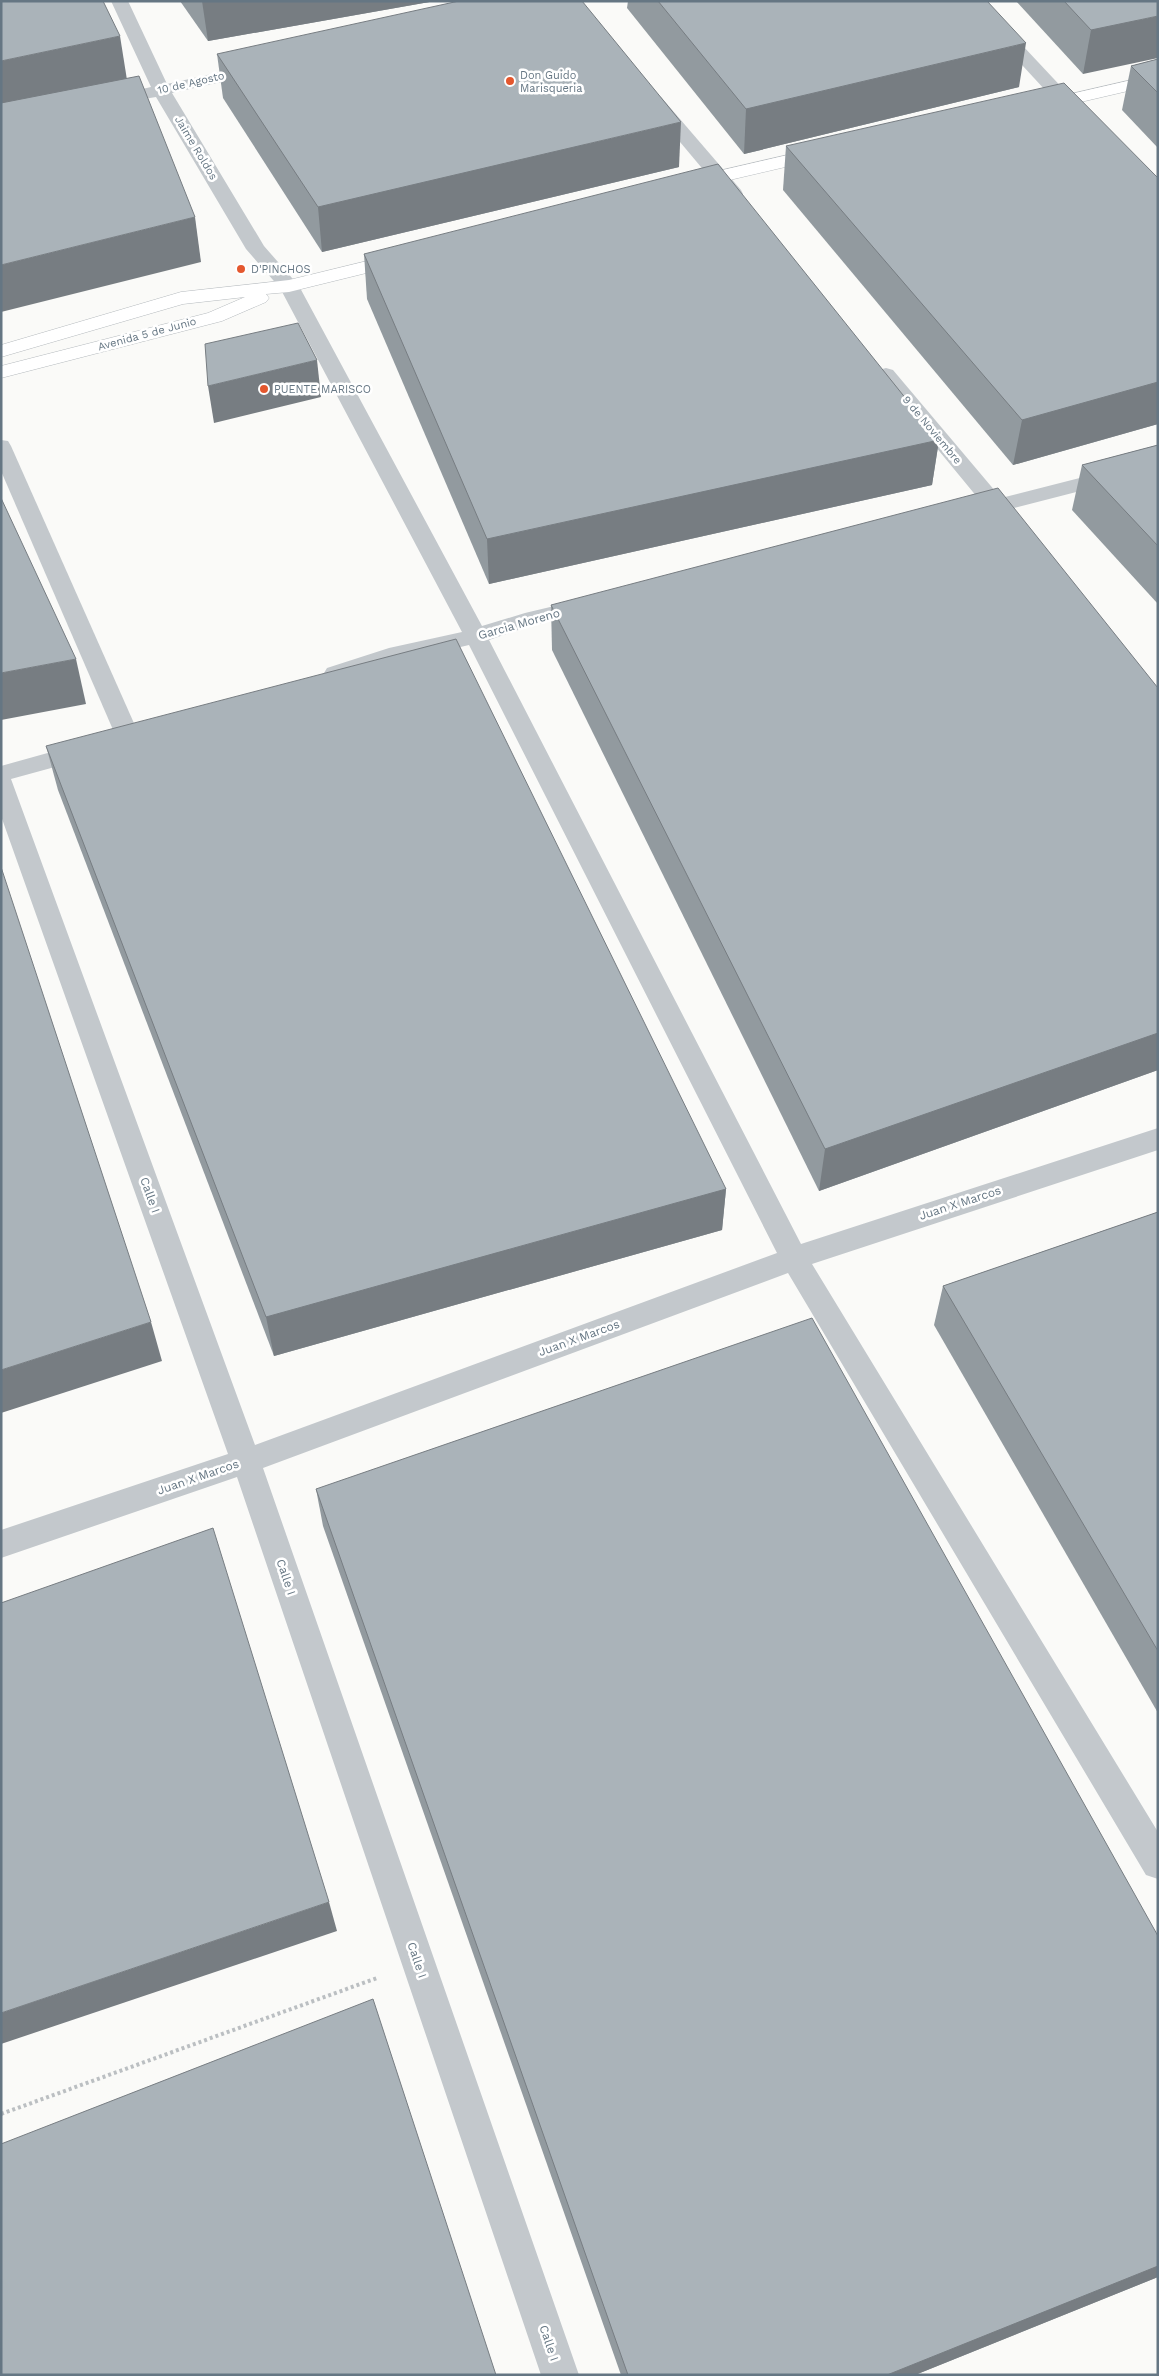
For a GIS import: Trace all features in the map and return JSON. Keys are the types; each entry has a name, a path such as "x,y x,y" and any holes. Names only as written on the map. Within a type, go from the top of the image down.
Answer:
{"main road":[{"path":"1026,109 1158,79"},
{"path":"675,187 844,149"},
{"name":"Avenida 5 de Junio","path":"1,351 181,298 289,286 418,254"},
{"name":"Avenida 5 de Junio","path":"1,372 215,317 289,286"}],"street":[{"name":"Jaime Roldos","path":"119,1 161,90 256,249 289,286 476,636 794,1259 1158,1863"},
{"path":"971,1 1089,126"},
{"name":"10 de Agosto","path":"123,98 276,64"},
{"path":"640,83 745,207"},
{"name":"9 de Noviembre","path":"871,356 1021,536"},
{"path":"1,446 138,736 1,774"},
{"path":"952,518 1158,464"},
{"name":"Garcia Moreno","path":"315,679 389,656 476,636 525,620 612,600"},
{"name":"Calle I","path":"1,782 246,1461 560,2375"},
{"name":"Juan X Marcos","path":"1,1544 246,1461 794,1259 1158,1139"}],"path":[{"path":"1,2114 418,1963"}],"building":[{"path":"1,1 103,1 120,36 1,61"},
{"path":"459,1 582,1 681,122 318,207 217,54"},
{"path":"658,1 987,1 1026,43 746,109"},
{"path":"1064,1 1158,1 1158,16 1091,30"},
{"path":"1158,59 1158,93 1131,66"},
{"path":"139,76 195,217 1,265 1,103"},
{"path":"1064,83 1158,178 1158,382 1022,420 786,146"},
{"path":"718,164 939,440 487,539 364,254"},
{"path":"298,323 317,360 208,386 205,344"},
{"path":"1158,445 1158,546 1082,465"},
{"path":"998,488 1158,688 1158,1033 825,1149 551,605"},
{"path":"1,498 76,659 1,673"},
{"path":"456,639 726,1189 266,1317 46,746"},
{"path":"1,867 151,1322 1,1370"},
{"path":"1158,1212 1158,1651 943,1286"},
{"path":"812,1318 1158,1936 1158,2266 887,2375 628,2375 316,1489"},
{"path":"213,1528 329,1902 1,2013 1,1603"},
{"path":"373,1999 496,2375 1,2375 1,2144"}],"place":[{"name":"Don Guido Marisqueria","path":"510,81"},
{"name":"D'PINCHOS","path":"241,269"},
{"name":"PUENTE MARISCO","path":"264,389"}]}
